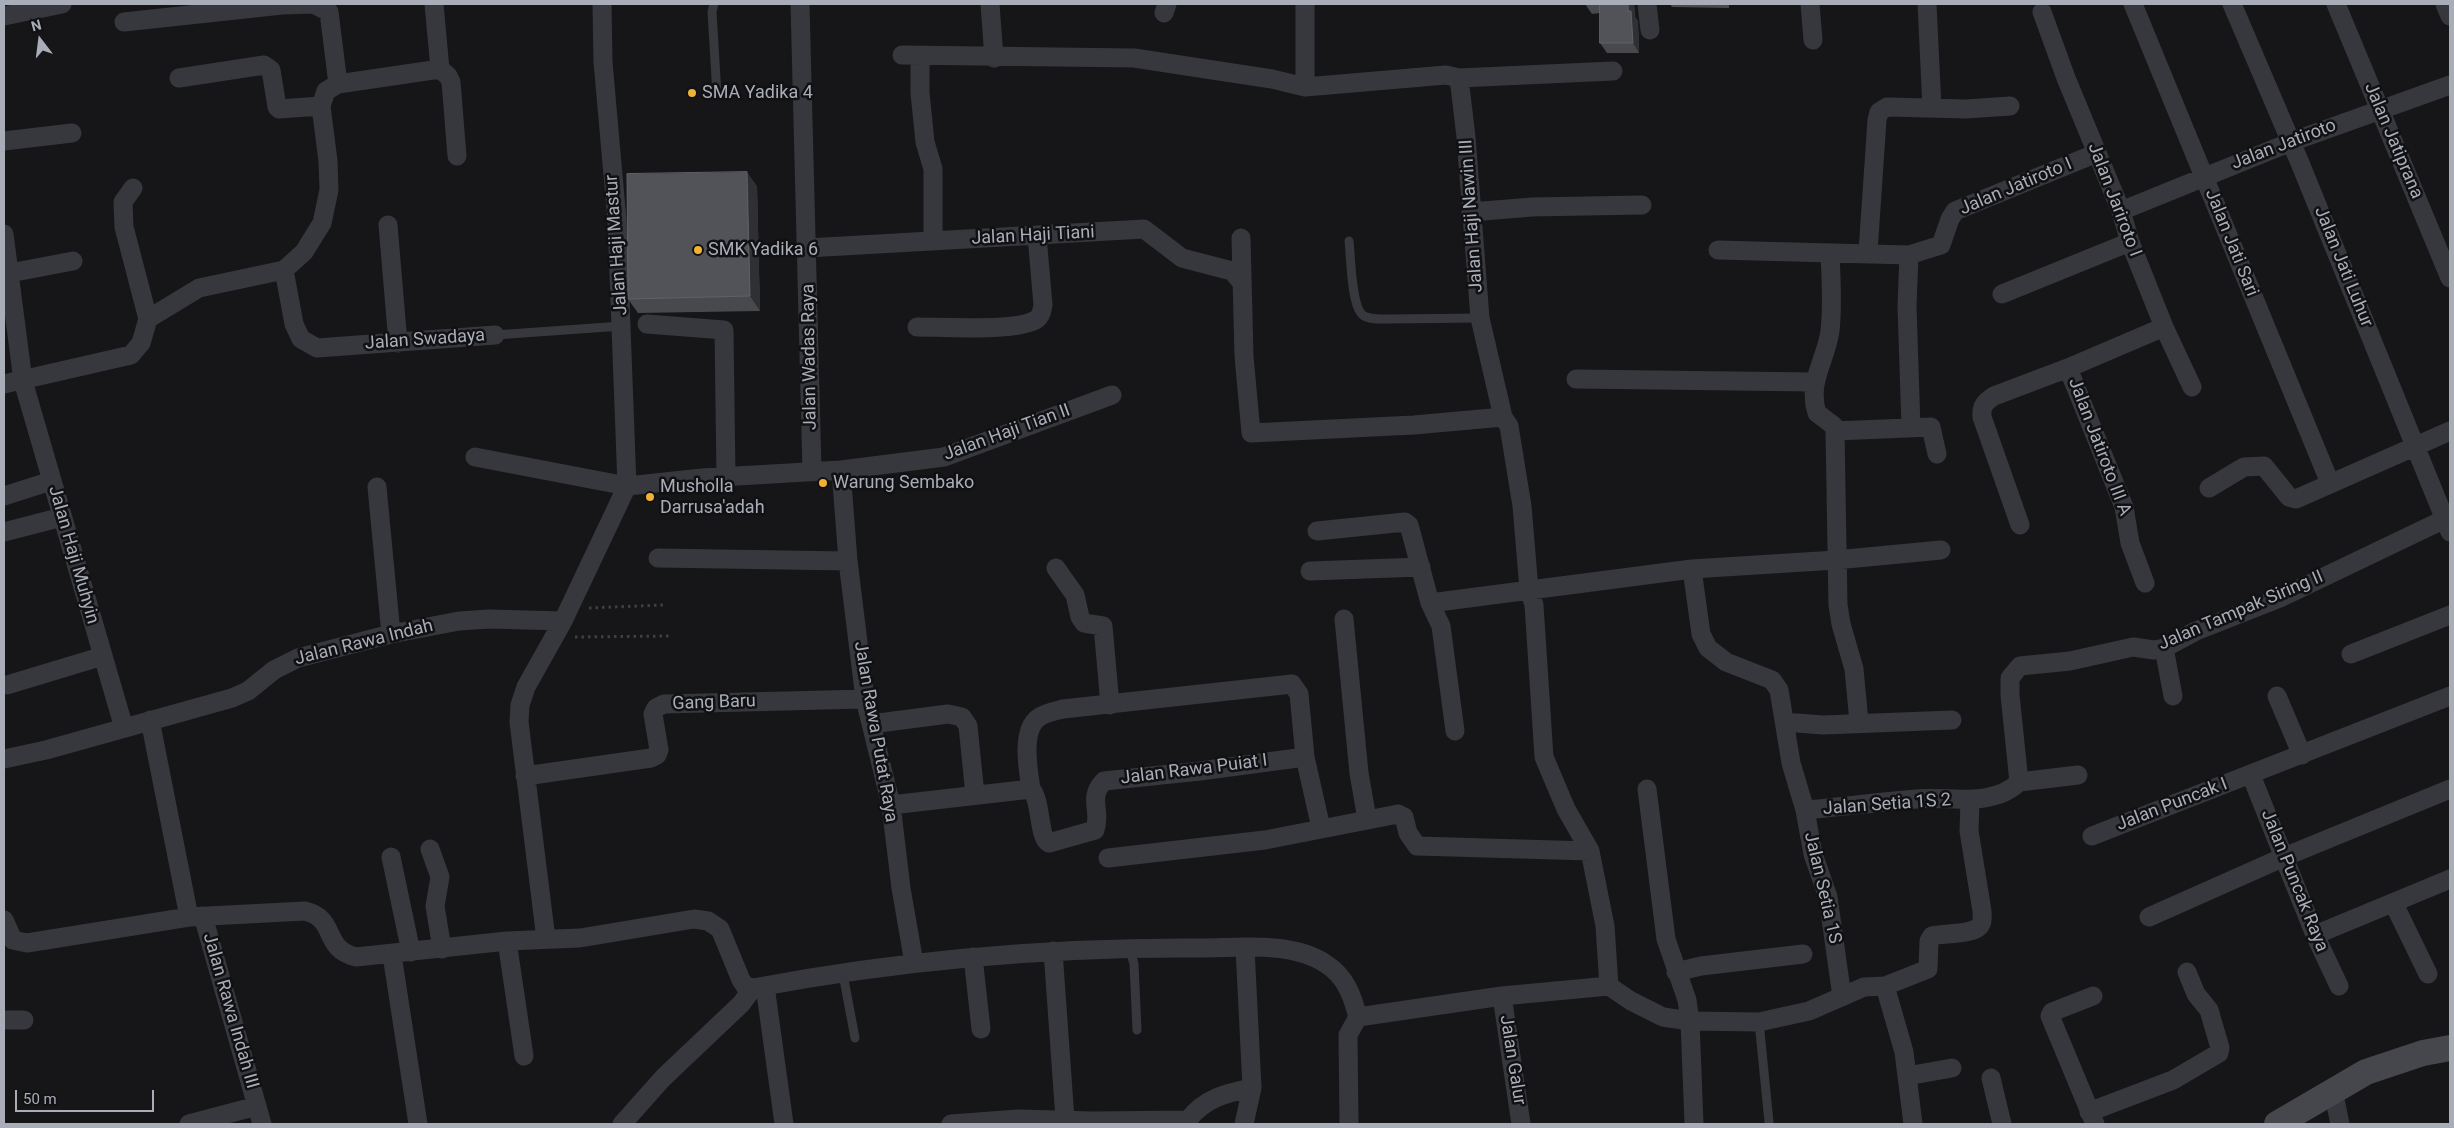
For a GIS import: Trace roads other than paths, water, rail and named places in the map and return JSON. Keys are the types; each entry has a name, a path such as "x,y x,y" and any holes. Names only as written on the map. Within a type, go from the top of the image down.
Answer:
{"street":[{"path":"4,16 62,4"},
{"path":"124,22 282,5 314,4 329,12 338,84"},
{"path":"434,4 440,69 448,76 451,82 457,156"},
{"name":"Jalan Haji Mastur","path":"602,4 603,62 617,220 627,486"},
{"name":"Jalan Wadas Raya","path":"800,4 812,471"},
{"path":"990,4 994,58"},
{"path":"1305,4 1305,87"},
{"path":"1647,4 1650,30"},
{"path":"1810,4 1813,40"},
{"path":"1926,4 1932,108"},
{"name":"Jalan Jati Sari","path":"2133,4 2330,482"},
{"name":"Jalan Jati Luhur","path":"2232,4 2292,142 2448,525"},
{"name":"Jalan Jatiprana","path":"2336,4 2450,278"},
{"path":"2445,4 2450,16"},
{"name":"Jalan Jariroto I","path":"2042,12 2121,211 2130,242 2164,326 2192,387"},
{"path":"933,241 933,169 925,142 920,92 911,55 994,58 1134,58 1272,79 1305,87 1446,76 1459,78 1613,71"},
{"path":"179,78 264,65 271,70 277,107 279,109 289,110 321,106"},
{"path":"148,319 199,288 284,270 304,252 322,223 329,190 328,161 321,106 326,91 338,84 440,69"},
{"name":"Jalan Haji Nawin III","path":"1459,78 1466,137 1480,318 1503,417 1509,426 1522,506 1529,589 1534,605 1544,757 1566,808 1590,851 1605,926 1609,986"},
{"name":"Jalan Jatiroto","path":"2121,211 2292,142 2450,85"},
{"path":"1718,250 1830,253 1868,252 1879,112 1887,107 2010,106"},
{"path":"4,141 72,133"},
{"name":"Jalan Jatiroto I","path":"1868,252 1910,255 1941,245 1950,219 1955,211 2097,153"},
{"path":"4,384 131,355 141,343 148,319 124,227 123,202 133,188"},
{"path":"1471,212 1532,207 1642,205"},
{"path":"388,225 398,342"},
{"name":"Jalan Haji Tiani","path":"807,248 1144,229 1182,258 1232,271 1242,283"},
{"name":"Jalan Haji Muhyin","path":"4,234 23,381 124,728"},
{"path":"917,327 988,327 1027,323 1037,319 1042,313 1043,305 1037,236"},
{"path":"1241,238 1244,356 1251,434 1395,426 1503,417"},
{"path":"2002,294 2130,242"},
{"path":"1830,253 1832,312 1829,334 1814,382 1813,396 1817,413 1834,426 1835,431 1838,605 1841,624 1854,669 1859,722"},
{"path":"1910,255 1907,306 1911,428"},
{"path":"10,273 72,261"},
{"name":"Jalan Swadaya","path":"284,270 294,324 302,339 317,348 495,335"},
{"path":"647,324 724,330 726,478"},
{"path":"2020,525 1982,417 1981,408 1994,396 2068,368 2164,326"},
{"name":"Jalan Jatiroto III A","path":"2068,368 2124,507 2130,543 2145,583"},
{"path":"1576,380 1814,382"},
{"name":"Jalan Haji Tian II","path":"474,457 627,486 841,470 944,457 1112,395"},
{"path":"1835,431 1931,427 1937,454"},
{"path":"2209,488 2232,472 2244,467 2264,466 2289,497 2296,499 2330,482 2450,431"},
{"name":"Jalan Rawa Putat Raya","path":"841,470 848,561 865,699 890,805 899,878 914,963"},
{"path":"4,496 52,481"},
{"path":"546,939 519,722 520,705 526,687 562,622 627,486"},
{"path":"377,487 391,634"},
{"path":"4,532 62,517"},
{"path":"1317,530 1405,522 1411,529 1430,603 1441,626 1455,731"},
{"name":"Jalan Tampak Siring II","path":"2019,782 2010,678 2020,666 2070,661 2134,647 2154,650 2164,648 2196,631 2280,598 2448,525"},
{"path":"1430,603 1692,569 1836,560 1941,550"},
{"path":"658,558 848,561"},
{"path":"1310,570 1421,567"},
{"path":"1056,568 1075,594 1080,617 1084,623 1103,626 1110,704"},
{"name":"Jalan Setia 1S","path":"1692,569 1701,634 1708,648 1726,662 1772,680 1779,690 1791,763 1805,810 1813,854 1828,897 1842,997"},
{"path":"2350,654 2450,615"},
{"path":"1344,618 1359,772 1368,818"},
{"name":"Jalan Rawa Indah","path":"4,758 46,750 232,698 248,691 280,666 298,658 391,634 459,622 562,622"},
{"path":"2164,648 2173,696"},
{"path":"7,684 103,656"},
{"name":"Jalan Rawa Puiat I","path":"1292,684 1299,694 1305,757 1200,771 1104,780 1098,786 1095,796 1097,824 1095,830 1049,843 1043,837 1037,795 1031,788 1026,739 1030,727 1038,717 1063,709 1110,704 1292,684"},
{"path":"2277,696 2302,755"},
{"name":"Jalan Puncak I","path":"2092,836 2450,696"},
{"name":"Gang Baru","path":"525,776 651,758 656,755 658,750 653,714 656,708 664,704 865,699"},
{"path":"872,724 948,714 962,717 968,726 975,795"},
{"name":"Jalan Rawa Indah III","path":"150,720 196,916 262,1124"},
{"path":"1785,722 1822,725 1859,722 1952,720"},
{"path":"1305,757 1321,828"},
{"path":"1358,1017 1502,996 1609,986 1631,1001 1662,1017 1690,1021 1759,1022 1809,1011 1864,987 1885,986 1928,968 1929,941 1932,936 1972,931 1979,928 1982,923 1982,912 1969,831 1970,800 2007,792 2019,782 2078,775"},
{"name":"Jalan Puncak Raya","path":"2251,775 2314,935 2339,986"},
{"path":"890,805 1031,788"},
{"path":"1647,789 1666,939 1687,1000 1690,1021 1694,1124"},
{"path":"2149,917 2284,857 2450,789"},
{"name":"Jalan Setia 1S 2","path":"1805,810 1917,799 1970,800"},
{"path":"1108,858 1265,840 1368,818 1401,815 1417,846 1590,851"},
{"path":"430,848 440,877 435,906 442,949"},
{"path":"392,857 411,952"},
{"path":"2314,935 2394,904 2450,879"},
{"path":"2394,904 2428,974"},
{"path":"4,920 13,940 27,944 196,916 305,910 316,914 325,921 336,948 344,954 356,957 392,955 506,941 580,938 687,920 708,922 720,929 745,986 759,987 914,963 973,956 1129,947 1245,948 1294,952 1325,964 1341,977 1352,993 1358,1017 1348,1034 1349,1124"},
{"path":"506,941 524,1056"},
{"path":"1244,1124 1252,1088 1245,948"},
{"path":"1053,951 1065,1119"},
{"path":"1676,972 1701,966 1803,954"},
{"path":"392,955 418,1124"},
{"path":"973,956 981,1030"},
{"path":"2093,996 2052,1012 2050,1016 2089,1120 2173,1080 2219,1053 2220,1048 2208,1010 2196,994 2187,972"},
{"path":"1885,986 1904,1052 1913,1124"},
{"path":"622,1124 663,1078 759,987"},
{"path":"759,987 784,1124"},
{"name":"Jalan Galur","path":"1502,996 1521,1124"},
{"path":"4,1020 24,1020"},
{"path":"2277,1124 2366,1072 2394,1061 2450,1048"},
{"path":"1907,1076 1952,1068"},
{"path":"1991,1078 2002,1124"},
{"path":"951,1124 1018,1118 1093,1121 1188,1120 1197,1108 1219,1094 1252,1088"},
{"path":"2333,1090 2340,1124"},
{"name":"Jalan Rawa Indah III","path":"189,1124 257,1106"}],"lane":[{"path":"714,4 712,12 718,95"},
{"path":"1349,241 1357,307 1363,316 1372,319 1480,318"},
{"name":"Jalan Swadaya","path":"495,335 622,326"},
{"path":"1129,947 1134,964 1137,1030"},
{"path":"843,974 855,1038"},
{"path":"1759,1022 1769,1122"}],"place":[{"name":"SMA Yadika 4","path":"692,93"},
{"name":"SMK Yadika 6","path":"698,250"},
{"name":"Warung Sembako","path":"823,483"},
{"name":"Musholla Darrusa'adah","path":"650,497"}]}
